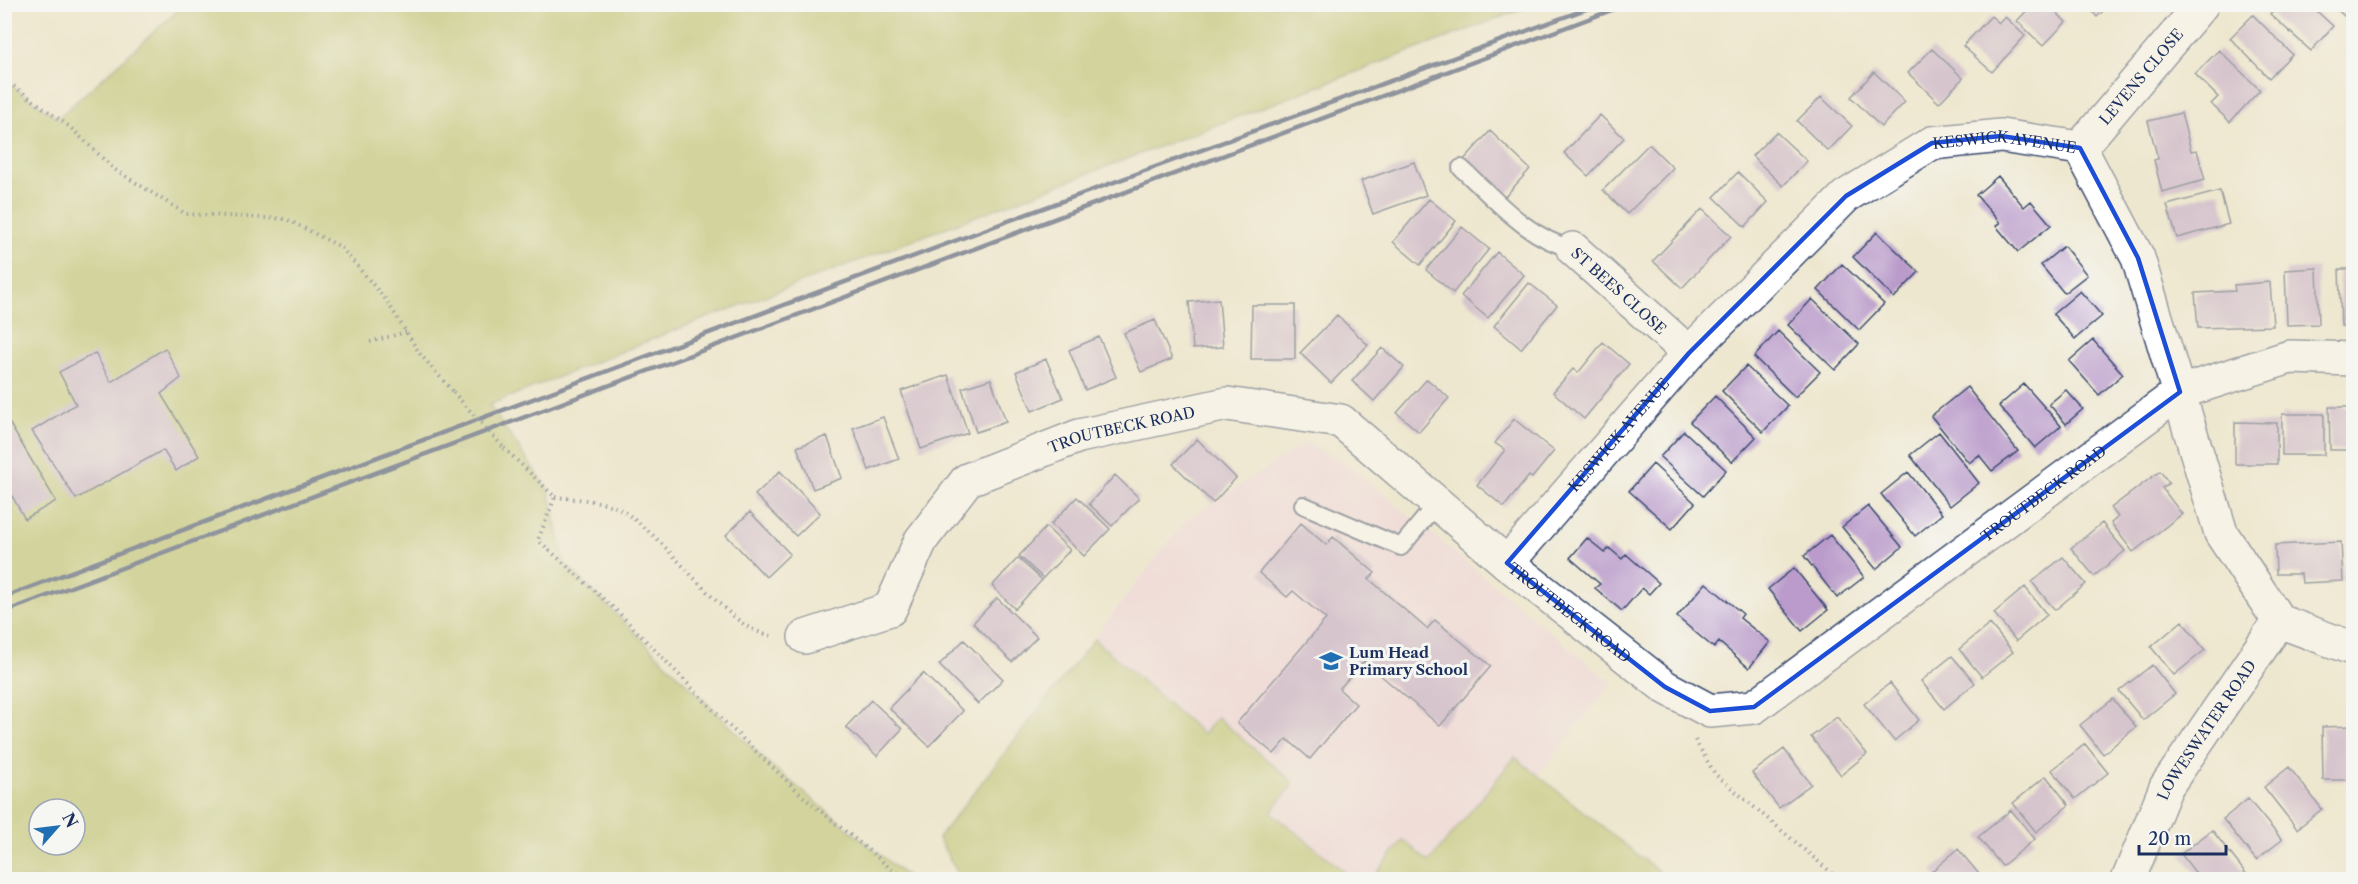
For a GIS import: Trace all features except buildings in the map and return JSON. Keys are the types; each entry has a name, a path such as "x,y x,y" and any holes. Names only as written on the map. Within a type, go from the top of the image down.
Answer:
{"street":[{"name":"LEVENS CLOSE","path":"2080,148 2202,4"},
{"name":"KESWICK AVENUE","path":"1507,563 1689,352 1846,196 1932,143 2001,136 2080,148 2139,258 2221,533 2279,621"},
{"name":"ST BEES CLOSE","path":"1573,249 1689,352"},
{"name":"TROUTBECK ROAD","path":"805,637 890,609 921,540 967,480 1079,436 1227,404 1341,421 1507,563 1665,687 1710,711 1754,707 2180,392 2290,357 2354,359"},
{"path":"2279,621 2354,649"},
{"name":"LOWESWATER ROAD","path":"2128,879 2166,787 2279,621"}],"lane":[{"name":"ST BEES CLOSE","path":"1461,168 1527,228 1548,242 1573,249"},
{"path":"1303,505 1401,547 1437,503"}],"path":[{"path":"4,79 70,127 114,169 186,214 286,219 341,247 386,300 420,354 504,448 555,497 587,500 621,510 651,535 686,572 746,627 775,637 805,637"},
{"path":"370,342 406,332"},
{"path":"555,497 538,540 619,613 726,723 806,799 905,879"},
{"path":"1693,735 1715,774 1840,879"}],"highlighted area":[{"path":"2001,136 2080,148 2138,258 2180,392 1754,707 1710,711 1665,687 1507,563 1689,353 1846,196 1932,143"}],"shaded area":[{"name":"Lum Head Primary School","path":"1305,443 1337,458 1354,470 1612,683 1538,775 1668,879 961,879 938,838 1185,521"}],"green space":[{"path":"185,4 1533,5 673,331 489,405 549,491 565,564 767,762 910,879 5,879 4,80 58,118"},
{"path":"1094,639 1203,734 1217,717 1294,783 1271,812 1354,879 961,879 938,838"},
{"path":"1515,757 1668,879 1372,879 1403,840 1429,862"}],"railway":[{"path":"4,597 1000,224 1600,4"},
{"path":"4,612 1628,4"}],"place":[{"name":"Lum Head Primary School","path":"1331,661"}]}
